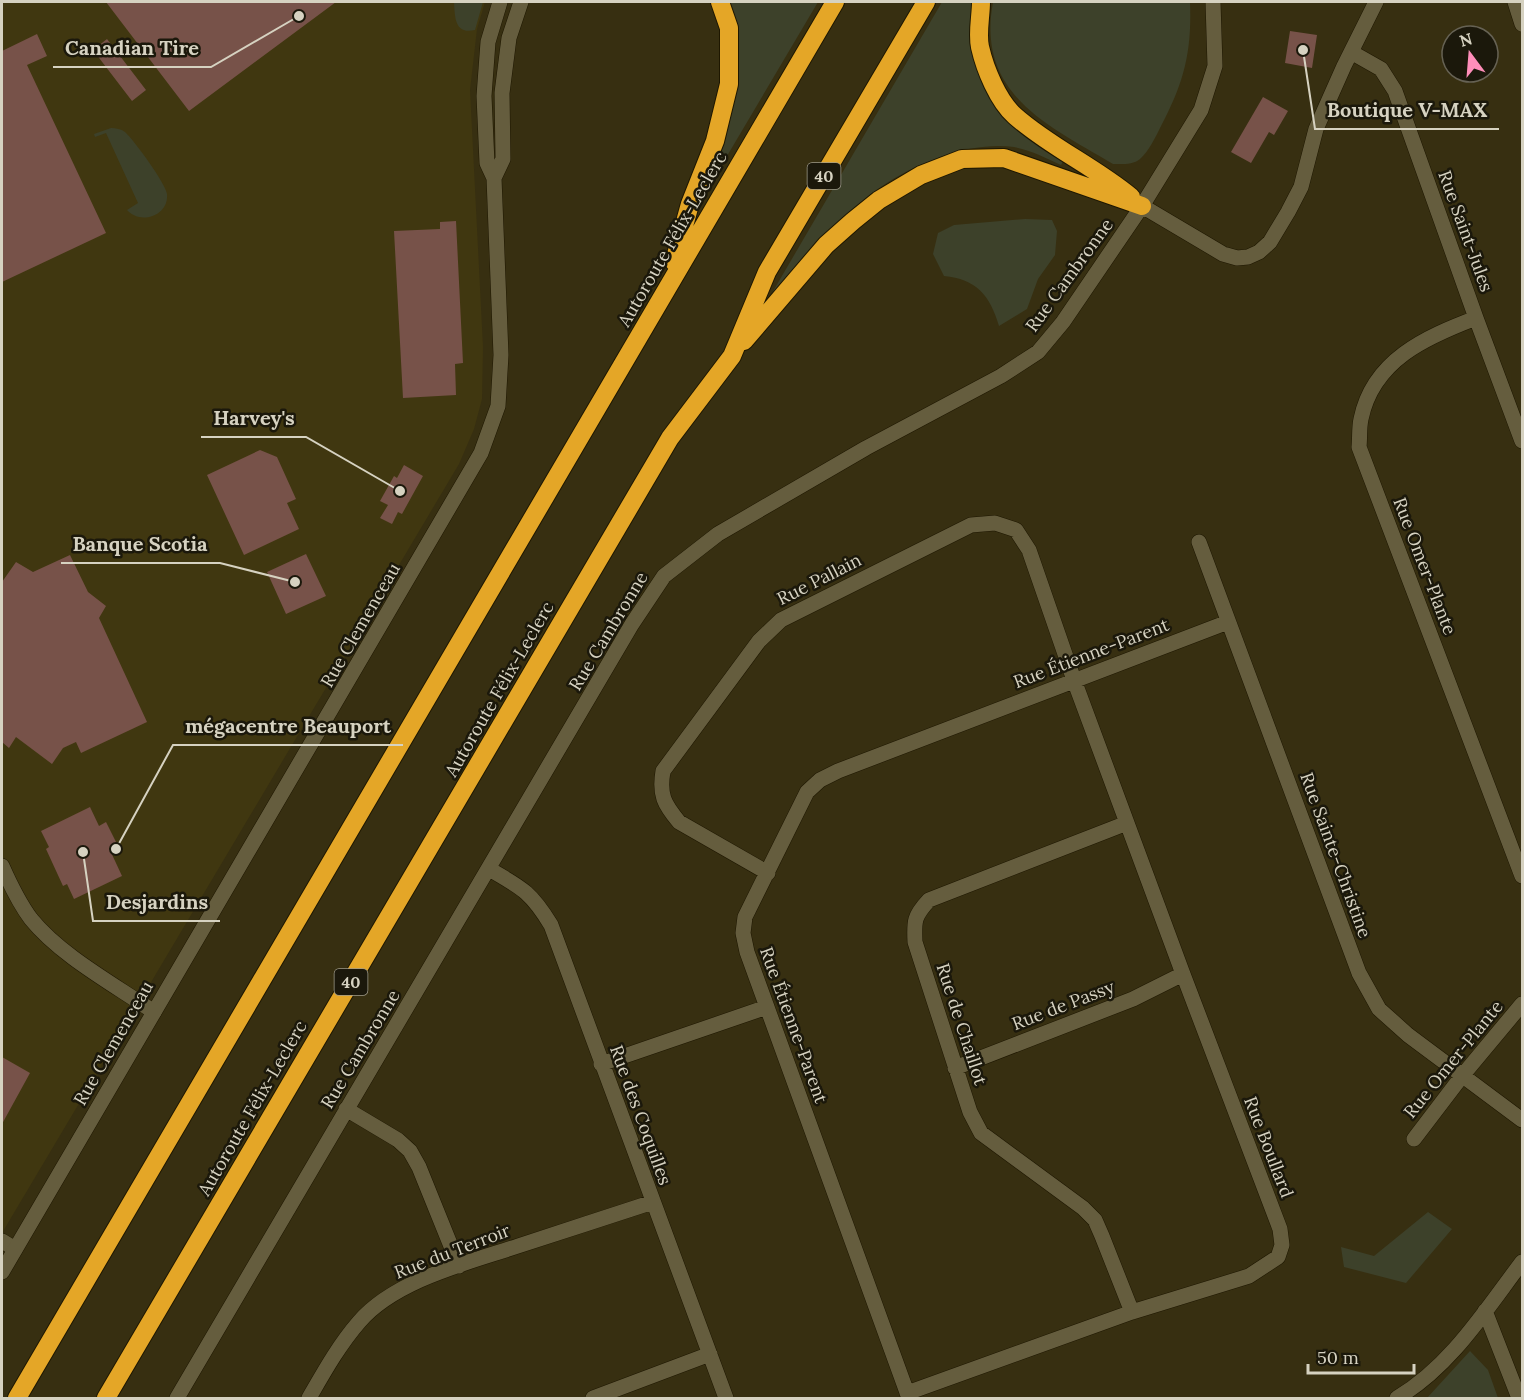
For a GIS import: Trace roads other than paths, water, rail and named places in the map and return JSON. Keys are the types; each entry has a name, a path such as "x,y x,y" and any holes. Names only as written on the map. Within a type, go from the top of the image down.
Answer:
{"highway":[{"path":"667,287 690,204 715,141 729,84 729,28 720,2"},
{"name":"Autoroute Félix-Leclerc","path":"17,1398 835,2"},
{"name":"Autoroute Félix-Leclerc","path":"106,1398 670,438 732,356 767,272 926,2"},
{"path":"981,2 980,45 992,83 1013,115 1060,149 1114,183 1142,206"},
{"path":"732,356 826,245 853,221 879,200 921,175 962,159 1004,158 1142,206"}],"street":[{"name":"Rue Clemenceau","path":"2,1272 8,1245 154,1012 481,453 498,406 501,355 494,178 487,163 484,96 488,42 500,2"},
{"name":"Rue Clemenceau","path":"494,178 503,159 502,93 510,38 521,2"},
{"name":"Rue Cambronne","path":"177,1398 632,624 664,576 718,534 866,448 1001,376 1038,352 1063,322 1142,206 1201,110 1215,66 1213,2"},
{"path":"1142,206 1223,254 1237,258 1248,257 1260,252 1270,242 1301,187 1316,129 1376,2"},
{"path":"1515,2 1522,24"},
{"name":"Rue Saint-Jules","path":"1351,52 1381,69 1395,91 1522,441"},
{"name":"Rue Omer-Plante","path":"1476,318 1441,331 1416,344 1391,364 1371,390 1361,419 1359,447 1522,876"},
{"name":"Rue Pallain","path":"768,873 680,822 668,809 660,786 663,771 759,641 781,620 971,525 995,523 1016,530 1029,550 1074,680"},
{"name":"Rue Sainte-Christine","path":"1199,542 1359,973 1379,1008 1408,1035 1522,1120"},
{"name":"Rue Étienne-Parent","path":"908,1396 747,952 743,933 745,917 807,792 820,780 838,771 1228,622"},
{"name":"Rue Boullard","path":"908,1396 1132,1312 1249,1276 1278,1257 1282,1245 1280,1229 1074,680"},
{"name":"Rue de Chaillot","path":"1127,823 929,900 916,914 915,942 970,1112 981,1133 1083,1208 1095,1220 1132,1312"},
{"path":"2,866 30,918 46,935 65,951 154,1012"},
{"name":"Rue des Coquilles","path":"489,869 521,887 537,902 550,926 726,1398"},
{"name":"Rue de Passy","path":"955,1068 1132,999 1183,974"},
{"name":"Rue Omer-Plante","path":"1414,1139 1462,1076 1522,1004"},
{"path":"601,1064 767,1008"},
{"path":"346,1109 398,1140 410,1151 419,1167 459,1266"},
{"name":"Rue du Terroir","path":"309,1398 334,1356 360,1321 384,1301 407,1287 459,1266 653,1202"},
{"path":"1397,1398 1418,1386 1439,1367 1522,1262"},
{"path":"1485,1311 1519,1398"},
{"path":"593,1398 710,1353"}],"place":[{"name":"Canadian Tire","path":"299,16"},
{"name":"Boutique V-MAX","path":"1303,50"},
{"name":"Harvey's","path":"400,491"},
{"name":"Banque Scotia","path":"295,582"},
{"name":"mégacentre Beauport","path":"116,849"},
{"name":"Desjardins","path":"83,852"}]}
